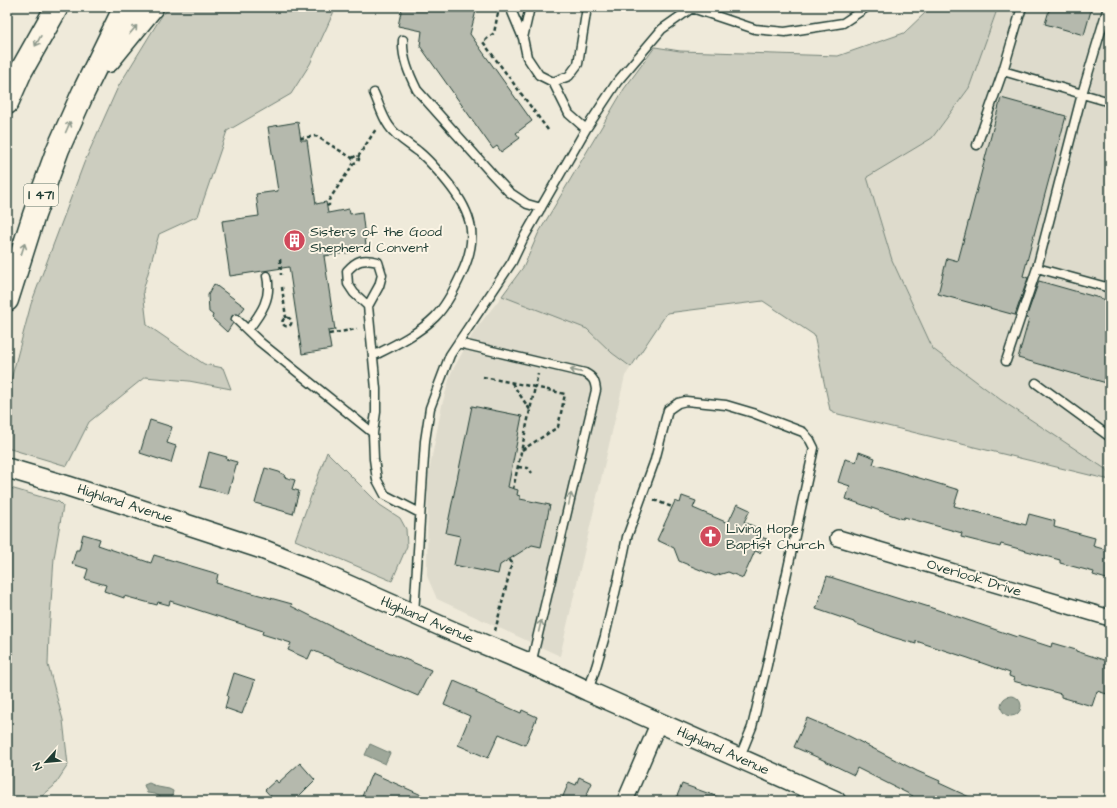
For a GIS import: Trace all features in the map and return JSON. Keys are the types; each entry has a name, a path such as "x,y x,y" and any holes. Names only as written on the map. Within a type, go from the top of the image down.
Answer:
{"highway":[{"path":"7,103 21,71 57,7"},
{"name":"I 471","path":"7,300 39,200 58,149 83,93 125,7"},
{"path":"83,93 152,7"}],"street":[{"name":"Highland Avenue","path":"7,468 262,549 531,664 739,759 836,801"},
{"name":"Overlook Drive","path":"838,538 1110,618"},
{"path":"625,801 659,722"}],"lane":[{"path":"510,7 523,38 527,57 539,75 553,82 569,114 586,129"},
{"path":"523,38 530,7"},
{"path":"553,82 569,76 578,64 587,7"},
{"path":"414,614 425,441 430,408 450,355 508,268 586,129 617,82 662,29 692,8 755,28 785,32 843,23 867,7"},
{"path":"976,145 1004,71 1022,7"},
{"path":"1006,361 1037,268 1082,94 1108,7"},
{"path":"403,40 403,48 409,74 417,90 510,192 527,204 541,208"},
{"path":"1004,71 1110,102"},
{"path":"373,356 406,339 436,316 464,270 470,254 472,238 468,215 458,197 436,168 419,152 397,135 390,127 374,93"},
{"path":"368,306 354,293 348,284 347,271 354,264 368,259 378,262 382,275 379,286 368,306 376,389 376,412 373,433 374,459 377,480 385,495 420,513"},
{"path":"1037,268 1110,288"},
{"path":"248,330 263,311 269,286 267,276"},
{"path":"236,319 373,433"},
{"path":"458,343 585,373 593,377 595,382 596,390 531,664"},
{"path":"1036,383 1110,437"},
{"path":"588,691 605,636 627,537 655,460 668,410 678,403 686,401 726,405 753,413 803,432 810,440 814,448 767,665 752,727 739,759"}],"path":[{"path":"500,7 494,33 483,42 548,130"},
{"path":"327,206 329,205 329,200 354,163 358,162 358,157 384,116"},
{"path":"300,138 316,136 352,158 354,163"},
{"path":"352,158 356,156 358,157"},
{"path":"282,287 286,318"},
{"path":"329,334 370,327"},
{"path":"513,489 540,362"},
{"path":"484,377 565,394 558,427 522,450"},
{"path":"512,382 530,410"},
{"path":"518,467 528,468 532,473"},
{"path":"642,495 672,507"},
{"path":"495,631 512,563 509,559"}],"shaded area":[{"path":"170,7 336,7 310,64 291,94 227,131 198,216 159,234 143,291 147,325 204,364 223,368 231,389 189,381 145,377 89,422 67,466 7,448 7,395 31,304 84,163 118,87 161,17"},
{"path":"926,7 998,7 969,88 932,138 867,177 892,260 933,349 1001,400 1110,472 1110,480 838,414 830,410 814,335 763,301 667,313 631,367 612,353 587,329 502,296 524,266 538,234 624,89 655,47 680,51 838,56 904,33 926,12"},
{"path":"998,7 1110,7 1110,472 1001,400 933,349 892,260 867,177 932,138 969,88"},
{"path":"502,296 587,329 612,353 631,367 625,376 560,656 437,599 427,576 428,477 442,405 451,373 475,330"},
{"path":"327,452 380,505 400,518 406,529 407,546 392,581 295,540"},
{"path":"7,487 59,502 63,506 54,558 48,665 63,720 68,765 54,786 36,801 7,801"},
{"path":"1011,696 1018,699 1021,706 1018,713 1011,716 1004,713 1001,706 1004,699"},
{"path":"370,744 390,753 385,764 365,755"},
{"path":"149,783 173,791 172,796 166,800 155,794 147,793 144,785"}],"building":[{"path":"402,7 477,7 470,34 532,121 516,133 520,138 501,152 497,146 493,149 420,46 422,31 398,26"},
{"path":"1050,7 1092,7 1084,35 1045,24"},
{"path":"1001,98 1066,116 1023,276 1028,278 1015,315 938,294 947,258 958,261"},
{"name":"Sisters of the Good Shepherd Convent","path":"298,122 301,140 307,140 316,204 326,202 328,213 349,209 350,214 362,212 366,246 354,248 354,252 324,256 335,330 328,331 331,349 302,354 289,267 230,276 222,221 259,216 256,194 278,191 268,127"},
{"path":"1039,281 1110,301 1110,384 1018,358 1029,319 1026,318"},
{"path":"214,284 245,307 239,315 235,314 232,316 231,320 233,323 227,332 212,318 213,315 209,312 208,295"},
{"path":"472,406 522,416 508,487 518,490 517,495 520,496 520,499 550,505 541,547 532,545 500,565 498,574 454,565 460,536 446,533"},
{"path":"150,420 172,427 167,443 176,446 171,463 140,453"},
{"path":"209,452 227,457 226,459 237,462 228,494 200,487"},
{"path":"859,452 875,458 873,464 959,490 954,506 1026,525 1029,514 1055,521 1054,527 1095,538 1093,546 1110,551 1110,580 1093,575 1094,572 1060,563 1060,560 1001,544 1000,547 961,537 962,533 904,517 903,519 846,499 850,486 838,482 845,459 856,462"},
{"path":"265,468 279,472 285,475 284,477 295,480 292,489 299,491 293,514 255,503"},
{"name":"Living Hope Baptist Church","path":"682,496 696,501 693,508 728,523 737,504 750,510 744,522 760,529 757,536 767,539 760,553 755,551 743,578 728,572 715,576 679,561 674,548 657,540 675,501 680,503"},
{"path":"83,534 100,539 98,545 151,563 154,555 218,574 216,583 292,604 291,606 357,639 431,670 418,696 312,650 308,659 288,650 291,643 262,634 263,631 170,601 169,605 158,602 157,605 124,596 124,598 104,591 106,585 85,579 88,569 72,564 76,550 79,550"},
{"path":"827,576 929,607 1017,637 1051,647 1052,643 1110,662 1110,684 1107,694 1097,691 1092,706 1061,697 1061,694 1013,681 1014,678 1009,676 1010,673 916,641 916,644 892,637 816,609"},
{"path":"234,673 255,680 242,714 225,708"},
{"path":"454,681 477,691 476,693 521,713 522,710 537,717 525,745 499,734 488,758 458,745 470,716 444,705"},
{"path":"807,718 845,734 917,771 940,781 939,783 978,801 911,801 913,796 857,768 854,775 794,747"},
{"path":"300,763 315,780 294,801 275,801 265,790 276,780 278,783"},
{"path":"372,773 435,801 360,801"},
{"path":"579,777 592,783 584,801 561,801 569,782 576,785"},
{"path":"682,784 724,799 724,801 690,801 677,796"}],"place":[{"name":"Sisters of the Good Shepherd Convent","path":"295,240"},
{"name":"Living Hope Baptist Church","path":"710,537"}]}
